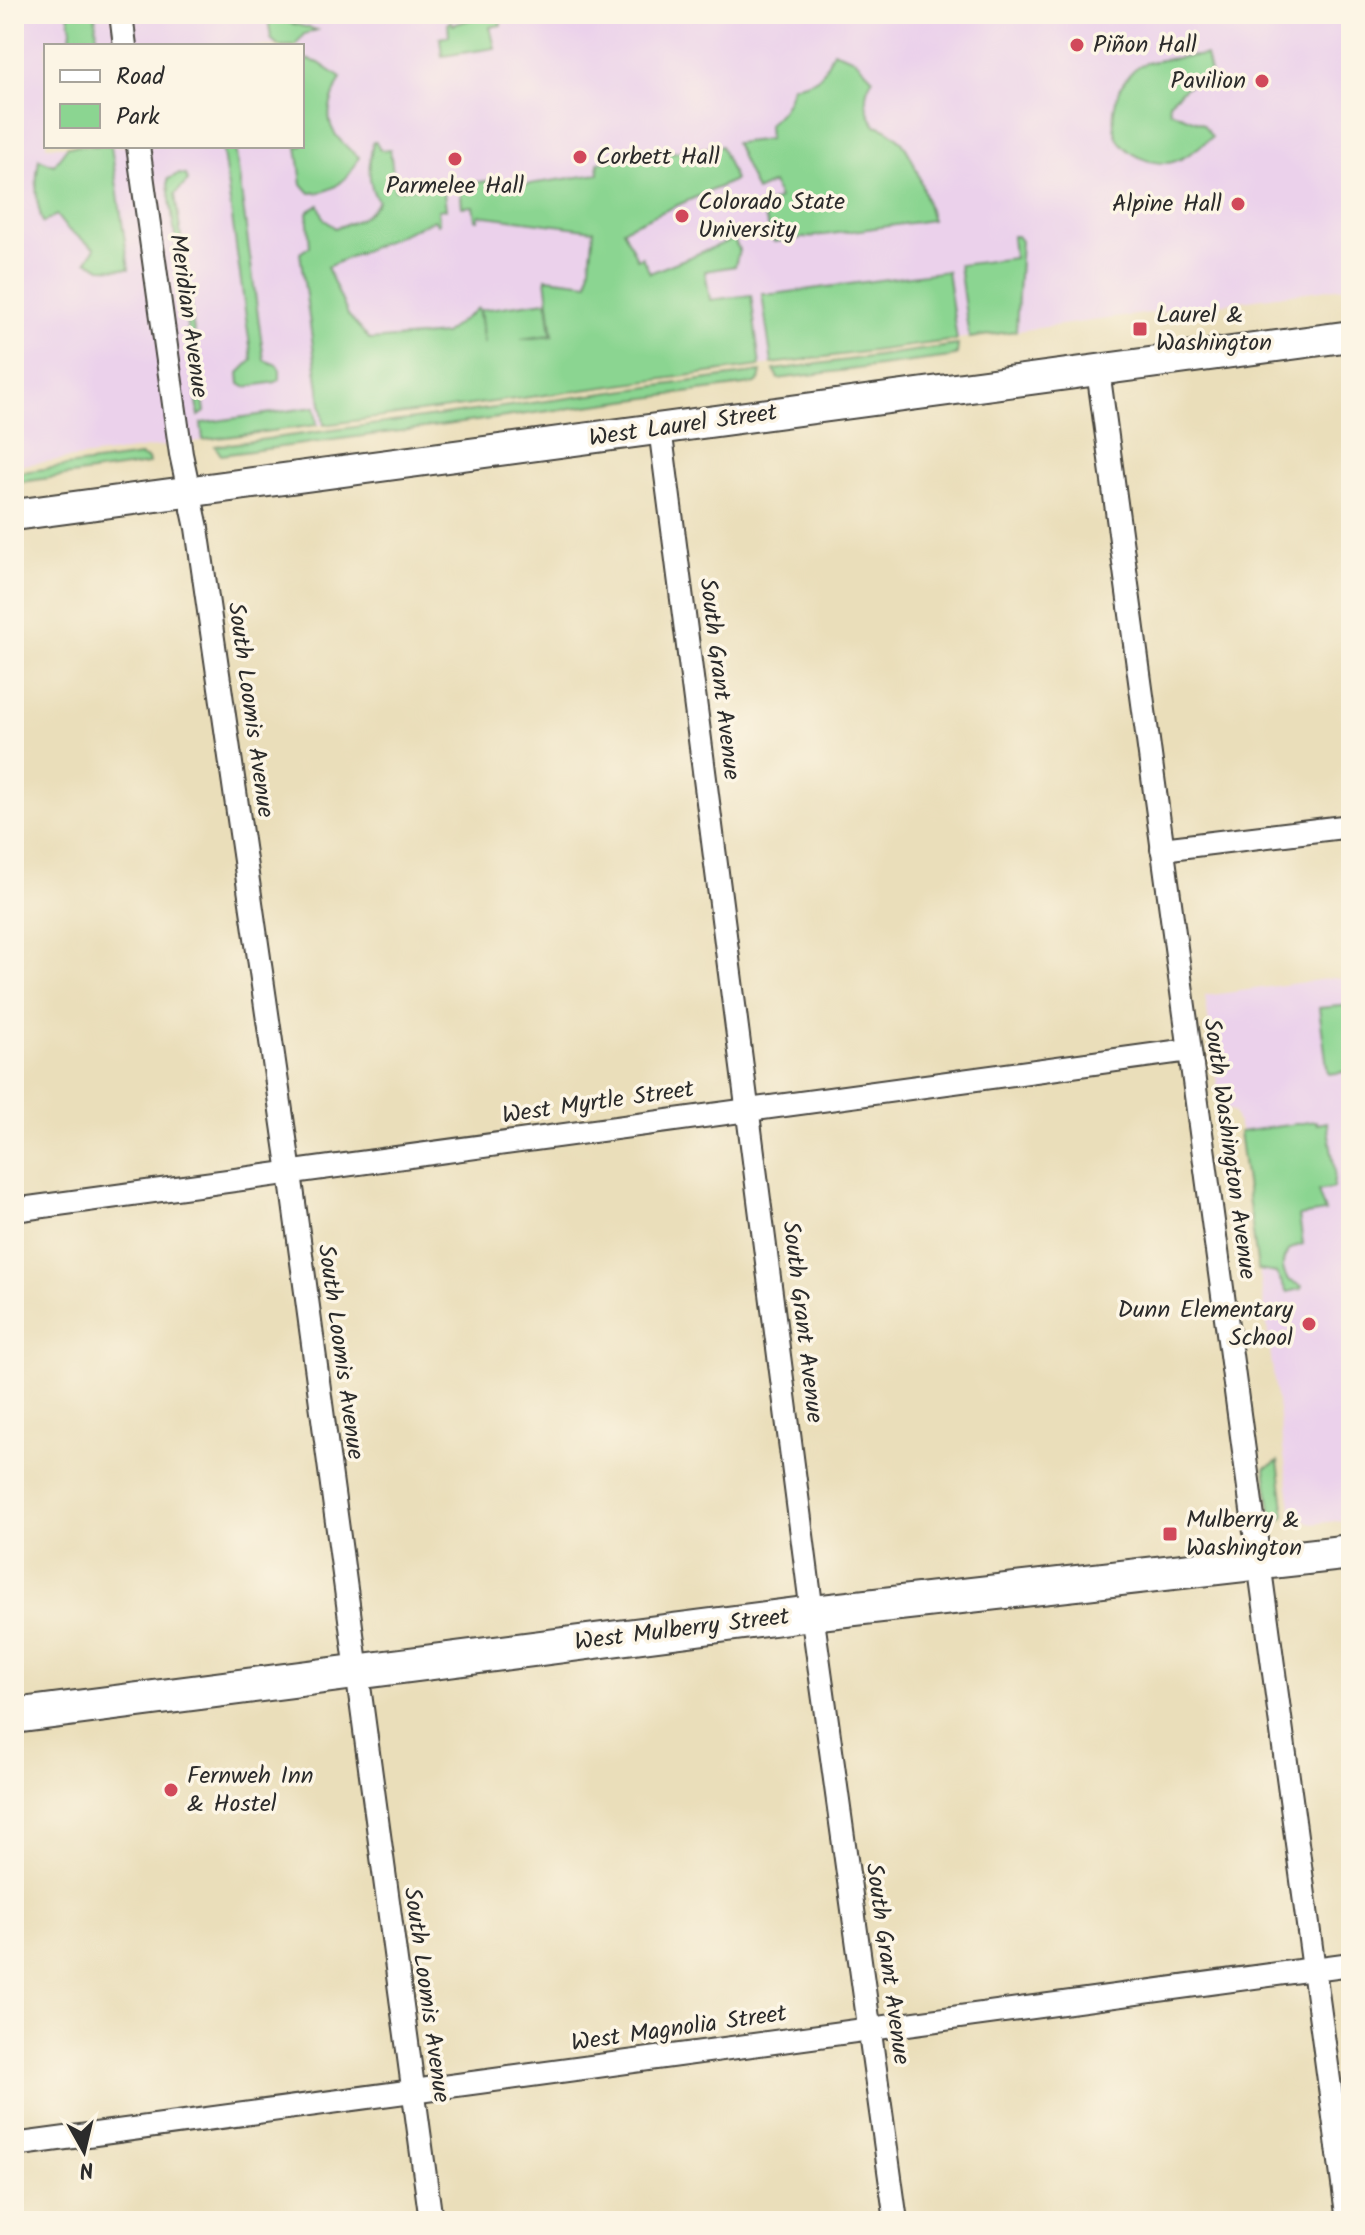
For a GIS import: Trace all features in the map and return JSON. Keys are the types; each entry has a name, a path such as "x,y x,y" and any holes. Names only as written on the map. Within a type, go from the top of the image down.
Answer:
{"main road":[{"name":"West Laurel Street","path":"14,515 1351,336"},
{"name":"West Mulberry Street","path":"14,1716 812,1613 1351,1552"}],"street":[{"path":"121,14 125,44"},
{"name":"Meridian Avenue","path":"138,148 181,454 190,492"},
{"name":"South Washington Avenue","path":"1098,370 1348,2221"},
{"name":"South Grant Avenue","path":"660,428 812,1613 896,2221"},
{"name":"South Loomis Avenue","path":"190,492 290,1173 431,2221"},
{"path":"1162,849 1351,826"},
{"name":"West Myrtle Street","path":"14,1210 1189,1050"},
{"name":"West Magnolia Street","path":"14,2145 1351,1964"}],"shaded area":[{"name":"Colorado State University","path":"14,14 1351,14 1351,286 14,466"},
{"name":"Dunn Elementary School","path":"1333,978 1351,980 1351,1519 1313,1524 1292,1515 1241,1132 1234,1112 1220,1105 1205,996"}],"green space":[{"path":"68,14 95,14 98,44 69,44"},
{"path":"487,14 499,14 501,25 490,27 495,48 442,56 440,38 449,36 448,23 451,21 453,25"},
{"path":"268,17 317,30 304,34 296,44 277,44 271,39"},
{"path":"833,51 855,59 873,78 866,96 869,113 875,125 888,130 907,150 932,220 774,242 761,207 779,199 773,183 756,191 735,143 769,139 768,124 784,107 792,86 815,80 826,67"},
{"path":"1206,55 1210,73 1190,84 1169,102 1170,111 1203,124 1212,137 1170,163 1152,162 1129,151 1120,142 1114,123 1116,101 1125,80 1139,66"},
{"path":"304,59 319,63 341,78 331,103 330,122 339,139 359,157 351,171 334,187 310,193 302,184 297,148 304,148"},
{"path":"373,142 380,150 390,149 395,190 443,184 446,209 438,210 437,224 434,220 327,267 348,315 370,340 444,334 478,308 484,344 480,310 547,301 551,335 521,339 553,336 546,278 588,283 594,230 479,215 478,220 475,219 473,206 462,207 460,185 500,179 502,188 599,174 598,162 721,146 735,180 623,229 637,259 642,257 650,273 734,239 739,250 735,266 705,271 710,300 751,295 760,366 324,425 300,253 310,246 307,212 319,205 324,219 335,228 369,212 378,201 370,180"},
{"path":"67,148 111,148 129,269 101,268 87,261 95,248 67,229 56,215 43,223 36,191 39,159 54,165"},
{"path":"222,148 235,148 264,360 277,365 280,379 245,387 240,384 239,373 252,360"},
{"path":"178,174 186,175 188,181 175,194 205,412 199,416 168,184 168,179"},
{"path":"1012,236 1017,236 1021,241 1016,331 969,338 959,265 1014,258"},
{"path":"947,271 957,340 772,364 762,294"},
{"path":"958,345 957,354 950,357 778,379 774,370"},
{"path":"761,372 759,381 752,384 221,455 215,446"},
{"path":"315,407 317,425 203,440 201,423"},
{"path":"140,456 148,459 149,464 14,483 14,473"},
{"path":"1351,1005 1351,1071 1328,1074 1319,1008"},
{"path":"1316,1121 1317,1124 1327,1122 1335,1171 1333,1188 1318,1191 1325,1212 1299,1216 1303,1244 1287,1253 1283,1268 1288,1280 1302,1286 1301,1289 1287,1292 1276,1273 1258,1270 1239,1132"},
{"path":"1278,1461 1285,1515 1277,1520 1271,1512 1265,1468"}],"place":[{"name":"Piñon Hall","path":"1077,45"},
{"name":"Pavilion","path":"1262,81"},
{"name":"Corbett Hall","path":"580,157"},
{"name":"Parmelee Hall","path":"455,159"},
{"name":"Alpine Hall","path":"1238,204"},
{"name":"Colorado State University","path":"682,216"},
{"name":"Laurel & Washington","path":"1140,329"},
{"name":"Dunn Elementary School","path":"1309,1324"},
{"name":"Mulberry & Washington","path":"1170,1534"},
{"name":"Fernweh Inn & Hostel","path":"171,1790"}]}
